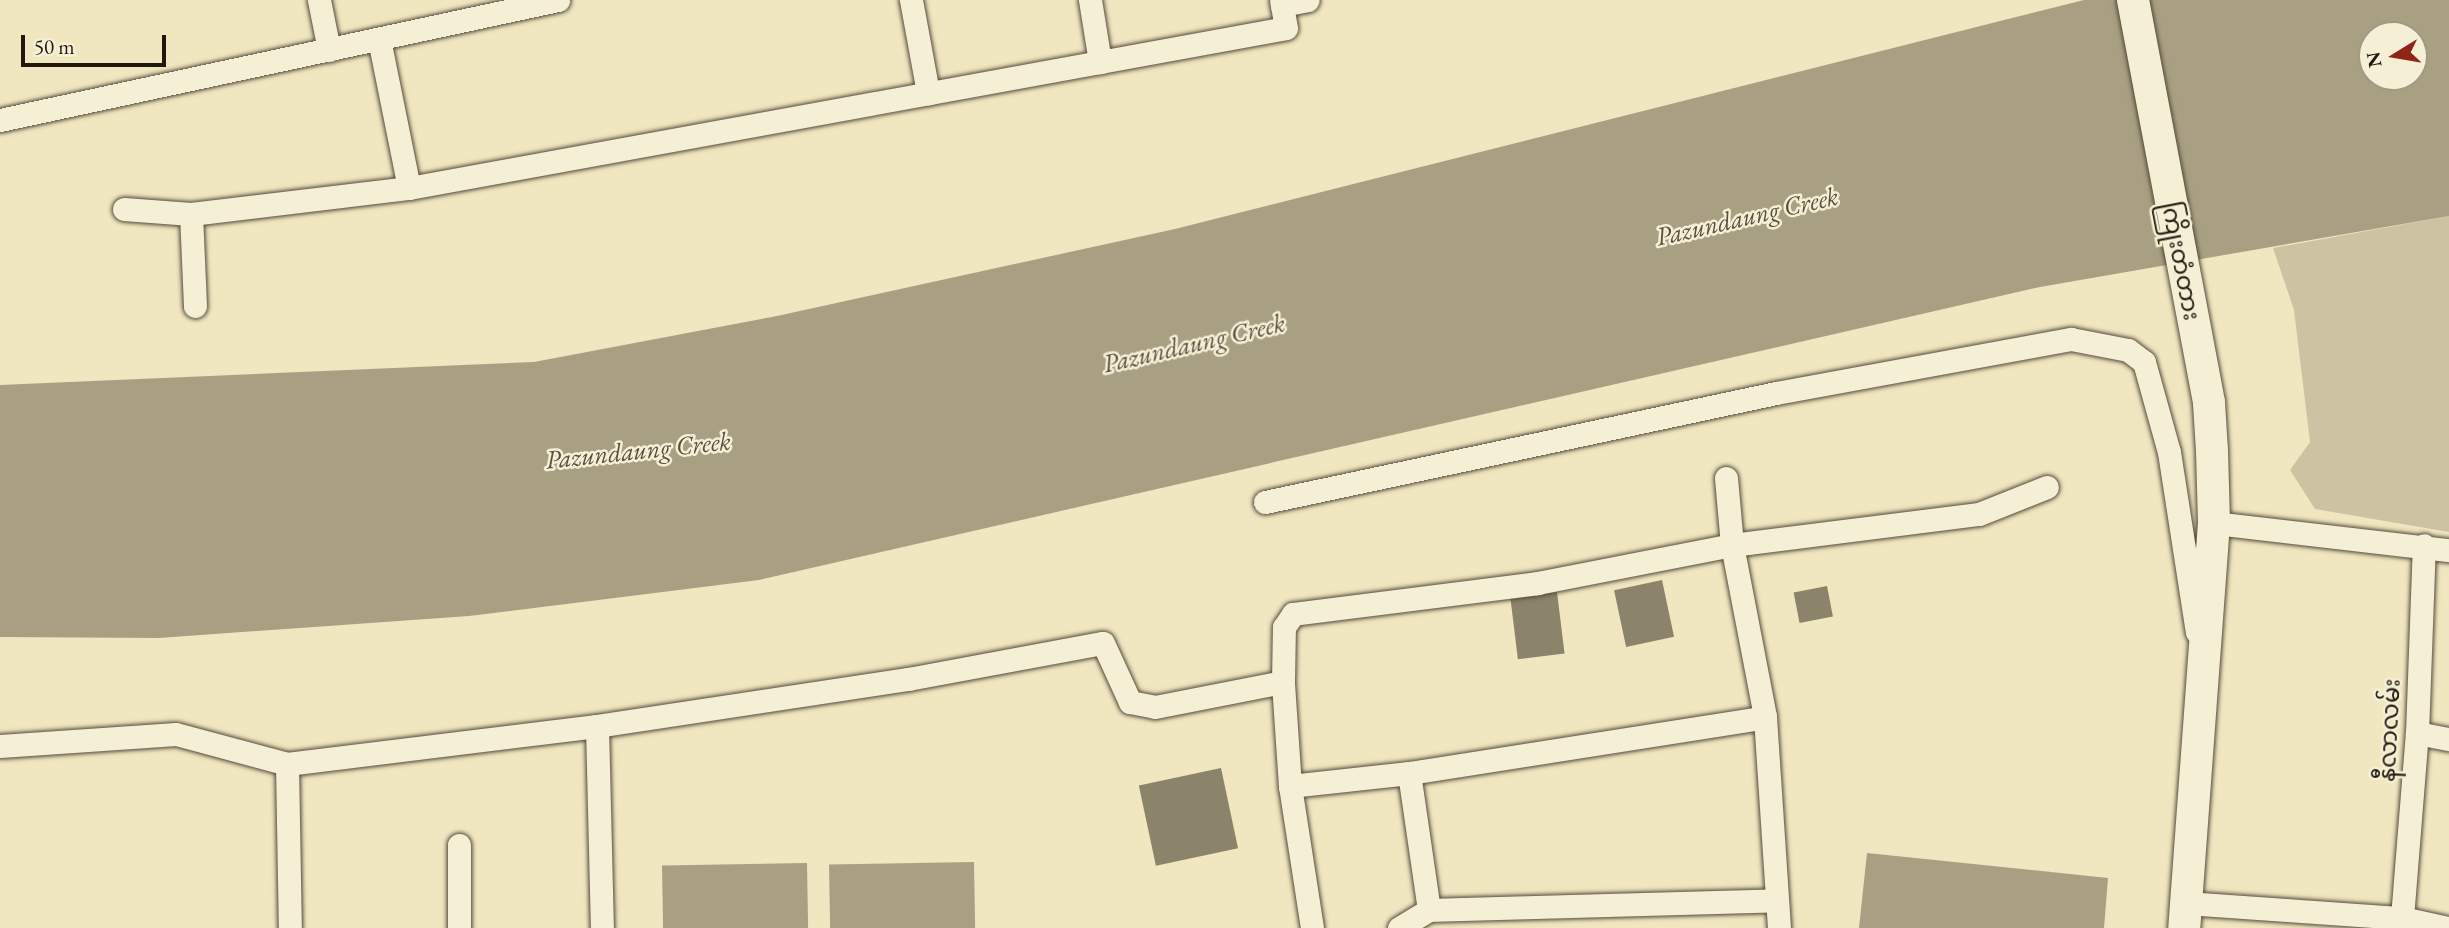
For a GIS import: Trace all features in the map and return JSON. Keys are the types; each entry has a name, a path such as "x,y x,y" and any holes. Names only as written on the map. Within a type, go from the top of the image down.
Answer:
{"main road":[{"name":"ကြိုးတံတား","path":"2133,0 2208,403 2213,517 2185,916"}],"street":[{"path":"319,0 328,50"},
{"path":"0,120 558,0"},
{"path":"911,0 928,93"},
{"path":"1090,0 1100,62"},
{"path":"124,209 191,215 409,188 1100,62 1283,11 1308,0"},
{"path":"379,39 409,188"},
{"path":"191,215 195,306"},
{"path":"1265,502 1776,393 2071,339 2129,350 2144,362 2169,453 2203,673"},
{"path":"1726,478 1732,545 1766,716 1779,928"},
{"path":"1312,928 1290,786 1283,682 1284,627 1293,614 1537,583 1732,545 1979,514 2047,487"},
{"path":"2213,517 2449,550"},
{"name":"နီလာလမ်း","path":"2402,918 2417,733 2424,545"},
{"path":"0,746 176,734 287,764 597,726 908,679 1103,643 1129,702 1155,707 1283,682"},
{"path":"1290,786 1409,773 1766,716"},
{"path":"597,726 602,928"},
{"path":"2417,733 2449,739"},
{"path":"287,764 290,928"},
{"path":"1409,773 1429,910"},
{"path":"459,845 459,928"},
{"path":"1399,928 1429,910 1777,901"},
{"path":"2185,916 2402,918 2448,928"}],"shaded area":[{"path":"2449,216 2449,532 2315,509 2290,470 2310,442 2294,310 2273,248"}],"water":[{"name":"Pazundaung Creek","path":"2084,0 2449,0 2449,216 2040,287 759,580 469,616 159,638 0,637 0,385 534,362 777,316 1175,229"},
{"path":"1867,853 2108,878 2104,928 1859,928"},
{"path":"974,862 975,928 830,928 829,865"},
{"path":"807,863 808,928 663,928 662,866"}],"building":[{"path":"1662,580 1674,637 1626,647 1614,590"},
{"path":"1827,586 1833,616 1800,623 1794,592"},
{"path":"1557,592 1565,654 1518,659 1510,598"},
{"path":"1221,768 1238,848 1156,866 1139,785"}]}
